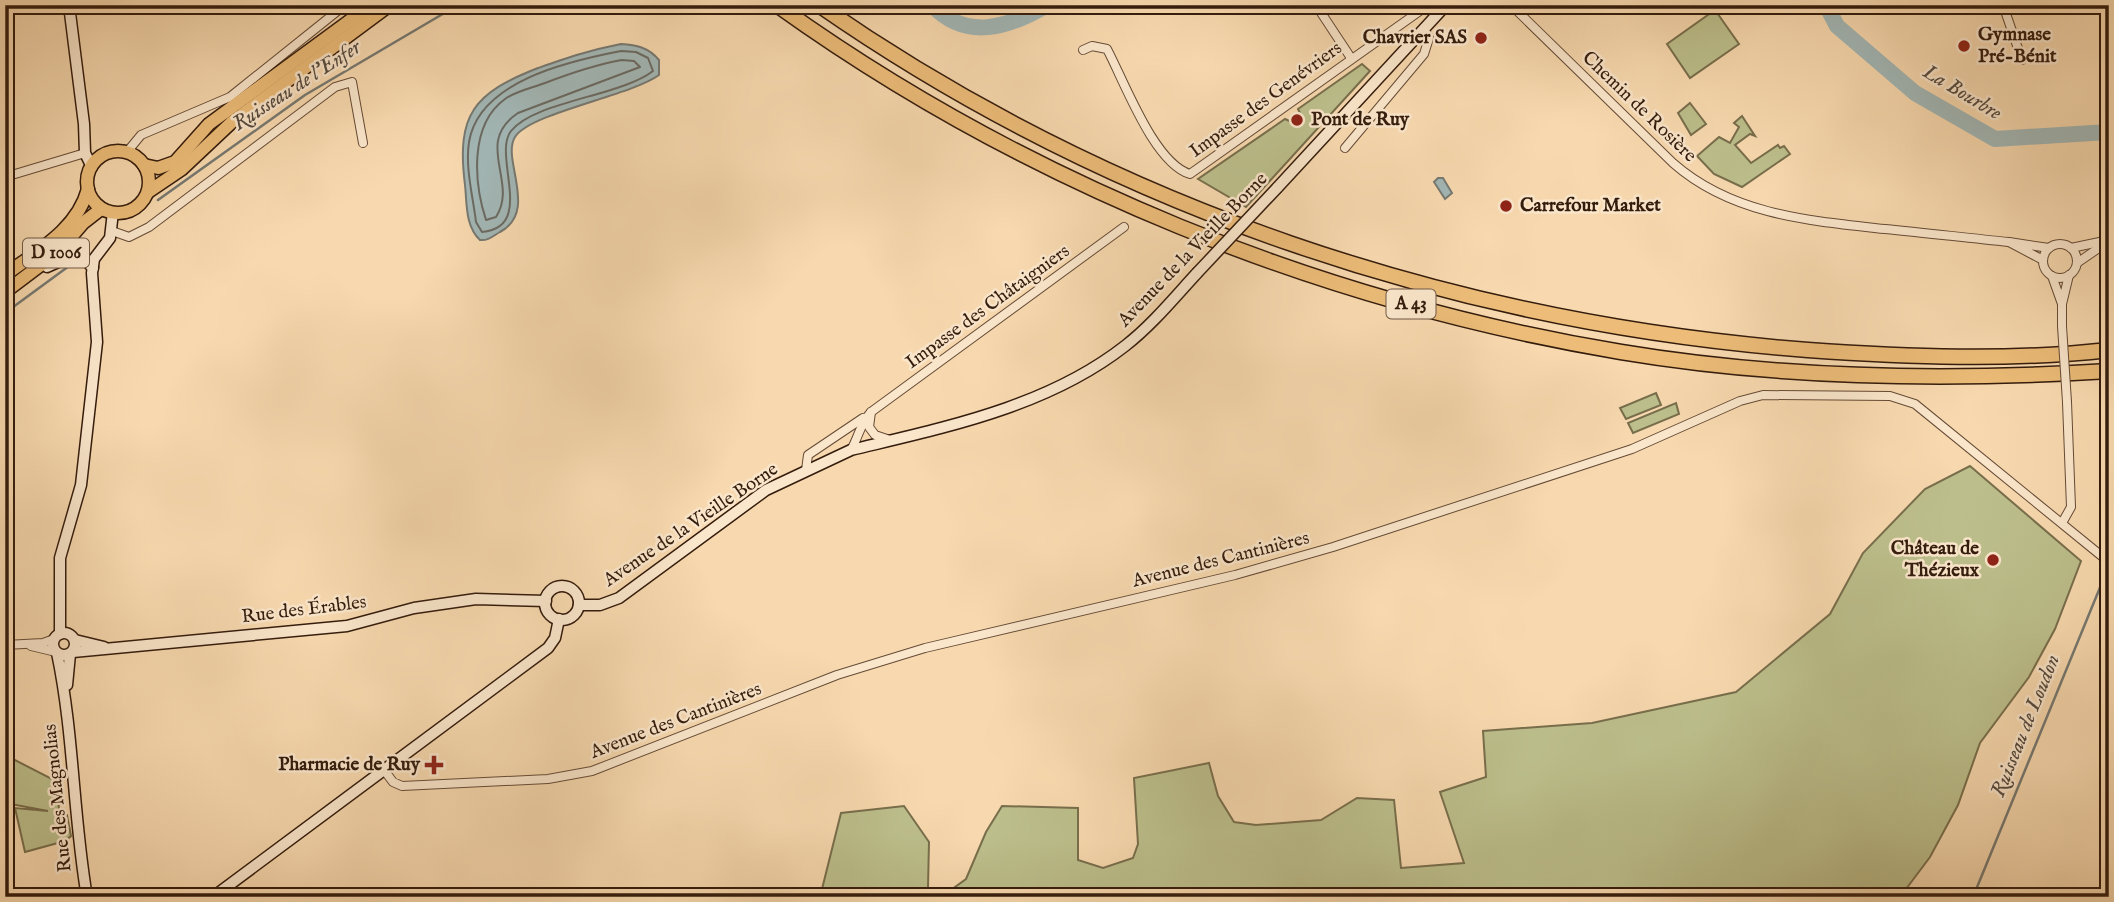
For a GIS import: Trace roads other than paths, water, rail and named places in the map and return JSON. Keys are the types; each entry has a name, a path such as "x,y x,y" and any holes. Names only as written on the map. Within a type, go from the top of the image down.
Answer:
{"highway":[{"name":"A 43","path":"776,5 903,90 1025,155 1129,205 1259,257 1386,298 1510,330 1623,352 1749,367 1860,375 1975,377 2109,371"},
{"name":"A 43","path":"819,5 918,72 1026,131 1124,179 1270,237 1396,279 1516,308 1630,331 1753,346 1862,354 1975,356 2109,350"}],"main road":[{"path":"69,5 84,124 85,153 92,167"},
{"path":"67,642 58,584 60,558 81,485 97,342 94,259 112,231 107,210 90,196 88,186 92,167 100,158 111,152 127,152 144,165 158,168 175,162 209,124 371,5"},
{"path":"107,210 136,207 148,192 182,169 232,122 390,5"},
{"name":"Avenue de la Vieille Borne","path":"559,619 572,616 579,605 600,605 620,598 766,491 806,470 851,450 1020,405 1075,379 1125,346 1159,316 1444,8"},
{"path":"144,165 149,177 148,192"},
{"name":"D 1006","path":"5,275 64,230 83,206 88,186"},
{"name":"D 1006","path":"5,292 58,252 83,223 107,210"},
{"path":"5,292 58,260 74,256 84,259 93,268"},
{"path":"213,897 548,648 555,638 559,619 548,611 545,601 553,588 563,586 576,593 579,605"},
{"name":"Rue des Érables","path":"67,642 107,648 347,626 414,608 476,599 530,598 545,601"},
{"name":"Rue des Magnolias","path":"66,695 56,652 67,642"},
{"name":"Rue des Magnolias","path":"67,642 66,695 79,847 87,897"}],"street":[{"path":"127,152 141,135 230,97 345,5"},
{"path":"1316,5 1351,58"},
{"name":"Chemin de Rosière","path":"1511,5 1691,179 1730,199 1764,212 1812,222 2049,248"},
{"path":"2003,5 2022,60"},
{"name":"Impasse des Genévriers","path":"1083,50 1092,46 1107,49 1160,150 1177,170 1190,174 1424,8 1444,8"},
{"path":"1345,148 1424,54 1429,38 1424,29"},
{"path":"112,231 129,237 149,227 335,87 352,82 363,143"},
{"path":"5,177 85,153"},
{"name":"Impasse des Châtaigniers","path":"851,450 858,438 859,425 871,412 1124,227"},
{"path":"2062,304 2052,276 2045,269 2043,260 2049,248 2063,244 2071,248 2109,241"},
{"path":"2109,241 2085,254 2068,275 2062,304 2071,508 2062,523 2109,562"},
{"name":"Chemin de Rosière","path":"2009,242 2043,260"},
{"path":"2071,248 2077,263"},
{"path":"2052,276 2068,275"},
{"name":"Avenue des Cantinières","path":"384,770 393,782 401,786 548,779 592,771 837,675 925,648 1235,575 1333,547 1632,449 1740,401 1763,395 1890,396 1915,404 2062,523"},
{"path":"871,412 869,426 875,435 890,440"},
{"path":"806,470 808,455 871,412"},
{"path":"5,645 67,642"},
{"path":"28,645 56,652"}],"water":[{"path":"621,44 642,47 651,52 659,60 659,75 645,83 560,112 524,128 515,137 512,147 517,211 511,223 500,232 480,240 472,228 468,214 463,161 467,123 474,109 484,97 516,77 569,58"},
{"path":"1443,178 1452,193 1445,199 1434,182"}],"waterway":[{"name":"Ruisseau de l'Enfer","path":"158,200 305,95 458,5"},
{"name":"La Bourbre","path":"932,5 945,16 973,27 1002,25 1047,5"},
{"name":"La Bourbre","path":"1826,5 1837,26 1915,93 1995,139 2109,132"},
{"name":"Ruisseau de l'Enfer","path":"5,313 69,266"},
{"name":"Ruisseau de Loudon","path":"1973,897 2108,568"}],"place":[{"name":"Chavrier SAS","path":"1481,38"},
{"name":"Gymnase Pré-Bénit","path":"1964,46"},
{"name":"Pont de Ruy","path":"1297,120"},
{"name":"Carrefour Market","path":"1506,206"},
{"name":"Château de Thézieux","path":"1993,560"},
{"name":"Pharmacie de Ruy","path":"434,765"}]}
